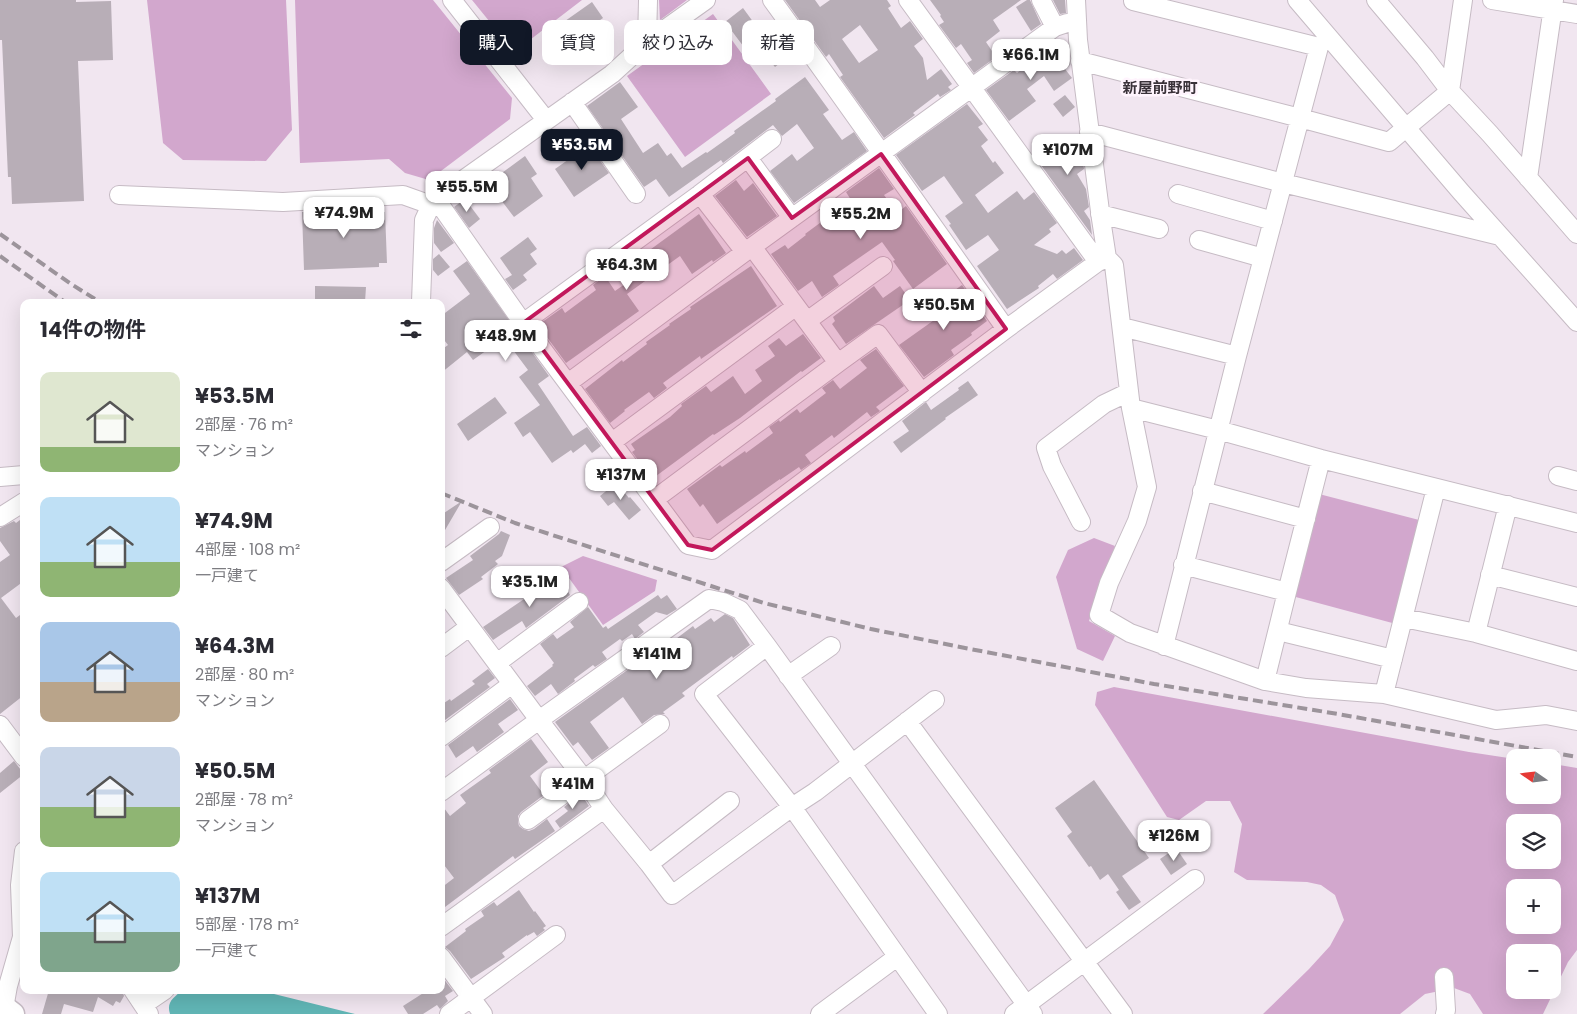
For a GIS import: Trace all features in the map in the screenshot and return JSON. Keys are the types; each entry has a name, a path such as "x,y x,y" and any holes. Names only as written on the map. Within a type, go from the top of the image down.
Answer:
{"street":[{"path":"452,0 546,120"},
{"path":"648,0 648,20"},
{"path":"678,20 706,0"},
{"path":"772,0 1006,329"},
{"path":"908,0 972,89 1102,260 1114,265 1130,400 1147,487 1137,521 1109,583 1099,616 1130,633 1265,680 1306,688 1384,694 1496,720 1546,714 1577,721"},
{"path":"1041,0 1055,27"},
{"path":"1076,0 1080,60 1100,214 1102,260"},
{"path":"1297,0 1406,128 1577,322"},
{"path":"1376,0 1450,91 1577,234"},
{"path":"1080,60 1389,142 1450,91 1463,0"},
{"path":"1492,0 1554,5 1577,14"},
{"path":"1133,2 1164,5 1318,47 1202,491 1164,646"},
{"path":"1528,178 1554,5"},
{"path":"568,383 1055,27 1076,20"},
{"path":"421,299 424,220 433,202 612,74 624,63"},
{"path":"572,102 636,194"},
{"path":"1089,132 1283,183 1500,236"},
{"path":"523,323 772,139"},
{"path":"748,158 792,218"},
{"path":"119,194 283,202 404,195 433,202 688,545 712,550 1006,329 1102,260"},
{"path":"700,194 807,321 838,363"},
{"path":"1178,194 1273,221"},
{"path":"1100,214 1159,229"},
{"path":"1199,240 1263,258"},
{"path":"807,321 883,266"},
{"path":"612,442 795,307"},
{"path":"1122,328 1237,356"},
{"path":"655,499 878,334 922,393"},
{"path":"1081,522 1052,466 1046,448 1104,404 1130,400 1218,430 1321,459 1577,523"},
{"path":"1265,680 1321,459"},
{"path":"0,477 20,475"},
{"path":"1558,476 1577,481"},
{"path":"1384,694 1436,488"},
{"path":"1202,491 1306,520"},
{"path":"0,517 20,504"},
{"path":"1476,633 1508,505"},
{"path":"445,559 490,528"},
{"path":"1183,565 1288,592"},
{"path":"1490,575 1577,597"},
{"path":"445,597 584,779 604,809 672,895 815,792 935,700"},
{"path":"445,789 709,598 740,610 852,763 1024,1011 1084,961 1195,879"},
{"path":"496,663 579,602"},
{"path":"1404,618 1476,633 1577,661"},
{"path":"445,645 469,627"},
{"path":"1278,630 1393,659"},
{"path":"767,646 704,694 792,807 938,1014"},
{"path":"788,676 831,646"},
{"path":"445,734 512,684"},
{"path":"907,721 1123,1014"},
{"path":"528,820 660,724"},
{"path":"0,726 20,752"},
{"path":"649,864 730,801"},
{"path":"445,924 604,809"},
{"path":"449,1014 556,935"},
{"path":"5,1010 8,986 20,943"},
{"path":"820,1014 897,957"},
{"path":"445,962 482,1014"},
{"path":"1444,977 1445,1014"},
{"path":"135,994 146,1009 161,994"}],"highlighted area":[{"path":"881,154 1006,329 712,550 688,545 523,323 748,158 792,218"}],"shaded area":[{"path":"147,0 286,0 292,130 266,161 183,160 163,143"},
{"path":"295,0 433,0 460,33 460,65 485,65 512,98 510,119 429,180 405,173 389,159 300,163"},
{"path":"472,0 582,0 556,20 542,20 542,31 532,38 532,20 488,20"},
{"path":"659,0 687,0 660,20"},
{"path":"713,14 717,20 705,20"},
{"path":"732,40 742,54 742,65 750,65 771,94 685,157 627,76 642,65 732,65"},
{"path":"1319,494 1423,521 1396,624 1292,596"},
{"path":"1094,538 1115,546 1089,621 1115,636 1103,661 1077,649 1056,577 1068,550"},
{"path":"583,556 657,580 655,591 603,625 561,567"},
{"path":"1114,687 1506,758 1506,804 1561,804 1561,765 1577,768 1577,950 1568,962 1561,977 1561,944 1506,944 1506,999 1550,999 1543,1014 1483,1014 1470,994 1454,988 1425,994 1400,1014 1263,1014 1330,946 1344,920 1335,895 1321,885 1307,882 1247,880 1234,872 1242,824 1230,801 1206,801 1179,820 1167,817 1095,705 1097,692"}],"water":[{"path":"178,994 274,994 355,1014 170,1014 169,1006"}],"building":[{"path":"0,0 111,1 113,60 78,61 84,201 12,204 11,177 8,177 2,40 0,40"},
{"path":"785,0 815,0 820,7 830,0 887,0 891,6 888,8 901,28 910,21 923,39 914,46 923,58 927,80 941,69 952,84 948,87 951,90 940,97 938,94 913,113 915,115 884,138 840,77 843,75 829,54 826,57 814,40 814,20 799,20","holes":["860,25 878,50 859,63 842,39"]},
{"path":"930,0 1021,0 993,20 1000,31 986,42 996,57 974,73 967,63 972,60 961,44 956,48 939,25 944,22"},
{"path":"1030,0 1041,24 1031,31 1016,7"},
{"path":"1053,0 1065,0 1066,13 1060,14"},
{"path":"592,2 603,18 600,20 566,20"},
{"path":"743,8 752,20 742,20 742,44 732,31 732,20 728,20"},
{"path":"1062,41 1069,50 1070,59 1070,65 1065,69 1072,78 1054,91 1044,76 1027,89 1036,101 1009,121 986,90 1014,70 1017,73 1025,68"},
{"path":"805,77 829,110 823,114 842,140 854,132 867,151 794,203 770,171 792,154 797,161 814,148 797,124 782,136 773,125 723,163 721,160 669,197 656,179 644,187 587,106 620,82 638,107 621,119 643,153 658,143 667,156 671,153 682,168 735,133 734,131 776,101 775,99"},
{"path":"1065,95 1075,107 1063,117 1053,104"},
{"path":"967,104 983,124 978,127 988,140 981,146 993,163 995,161 1004,173 975,195 988,213 1017,191 1024,200 1034,192 1057,223 1049,229 1051,232 1034,245 1057,254 1062,250 1066,254 1074,248 1083,260 1057,279 1053,274 1038,286 1039,288 1007,309 977,266 999,250 988,235 966,250 945,216 963,203 944,176 922,191 896,155"},
{"path":"1063,136 1074,153 1077,150 1082,157 1084,169 1077,174 1086,189 1089,207 1084,211 1090,220 1092,235 1038,161 1049,153 1046,148"},
{"path":"589,145 609,173 574,197 555,169"},
{"path":"525,156 537,174 531,178 543,196 514,217 488,183"},
{"path":"879,168 894,189 884,195 897,213 906,206 947,264 913,289 882,242 833,276 839,285 822,297 812,281 798,291 771,254 785,245 788,249 851,200 846,192"},
{"path":"736,180 744,191 753,183 777,216 747,237 715,196"},
{"path":"465,199 480,219 469,228 454,207"},
{"path":"375,209 375,212 385,212 387,263 379,263 379,267 304,270 302,212"},
{"path":"699,214 726,253 692,274 680,256 627,294 639,311 566,363 538,325 562,308 565,313 596,290 593,285 605,276 615,291 635,277 629,269 648,255 647,252"},
{"path":"437,220 454,243 441,252 434,243 434,228"},
{"path":"528,237 537,249 530,254 537,264 523,275 527,280 513,290 505,279 512,275 500,258"},
{"path":"439,254 450,267 438,276 433,270 433,259"},
{"path":"467,261 549,376 538,384 573,436 587,427 601,446 592,453 585,444 573,453 571,450 552,463 530,432 523,437 514,423 540,405 519,377 528,370 504,338 473,360 467,352 445,370 445,347 448,345 445,341 445,313 470,294 453,271"},
{"path":"751,266 777,306 701,359 700,356 663,383 667,388 654,398 649,392 610,423 585,389 622,360 623,362 647,344 646,342 691,309 690,307"},
{"path":"962,285 987,321 951,350 954,355 924,377 899,345 937,318 927,303 937,295 941,300"},
{"path":"315,286 366,287 365,299 315,299"},
{"path":"874,286 883,298 900,286 910,300 846,344 832,324 835,321 833,317"},
{"path":"803,334 821,358 740,418 713,434 652,479 632,452 635,450 631,444 670,417 682,406 681,404 706,386 711,392 733,376 745,394 762,381 755,370 775,356 768,346 779,338 786,346"},
{"path":"876,349 904,386 876,407 880,411 871,417 867,412 834,438 832,435 805,455 811,463 801,470 799,467 780,479 717,524 703,504 700,507 687,489 720,465 722,467 745,451 746,453 773,433 769,427 779,420 780,422 797,409 800,413 826,393 822,388 833,380 840,389 867,368 860,360"},
{"path":"968,381 978,395 901,453 893,442 909,431 902,421 926,402 931,410 959,390 958,388"},
{"path":"495,397 507,413 468,441 457,424"},
{"path":"616,483 641,510 629,520 614,502 608,506 600,496"},
{"path":"462,501 445,530 445,512"},
{"path":"20,520 20,584 1,598 16,618 20,615 20,698 0,714 0,562 10,555 0,541 0,528 14,521 16,523"},
{"path":"501,531 510,535 502,556 495,561 498,564 481,577 483,579 459,595 446,578 473,560 470,556"},
{"path":"561,574 569,586 566,588 570,595 526,628 522,621 493,640 483,627"},
{"path":"658,595 661,599 667,595 677,609 667,615 656,612 638,625 644,632 635,639 632,634 622,641 620,639 602,652 607,659 595,667 593,665 558,694 551,684 535,696 527,686 553,666 554,663 540,644 553,634 557,639 574,627 570,622 588,607 603,628 606,626 608,629"},
{"path":"725,614 733,618 750,645 682,693 685,696 663,712 665,714 654,715 642,724 623,697 590,722 609,748 592,760 578,742 573,746 555,722 658,648 660,651 693,626 695,629 711,618 714,622"},
{"path":"488,669 495,678 487,684 490,687 445,720 445,702 450,699 451,701 475,684 472,681"},
{"path":"510,699 518,710 498,724 504,732 477,752 473,746 456,758 448,745"},
{"path":"531,739 548,762 530,776 544,795 521,812 518,816 519,826 529,831 547,819 555,831 515,859 513,856 445,907 445,885 454,878 445,866 445,809 450,816 466,803 460,795 491,773 489,770"},
{"path":"14,761 20,769 20,777 0,793 0,773"},
{"path":"1094,780 1149,858 1122,876 1141,902 1129,910 1116,892 1119,890 1108,874 1100,880 1091,866 1089,867 1067,836 1072,832 1055,808"},
{"path":"581,794 589,806 560,828 555,821 568,811 564,807"},
{"path":"1176,848 1187,864 1171,875 1160,859"},
{"path":"519,890 546,926 543,928 545,930 537,936 534,932 527,935 502,953 505,957 471,979 445,947 466,931 465,929 484,916 481,911 494,902 497,906"},
{"path":"445,981 453,991 445,996 448,1001 440,1009 437,1005 423,1014 408,1014 403,1006 422,994 445,994"},
{"path":"48,994 123,994 124,996 120,1003 116,1001 113,1006 98,997 93,1012 64,1004 61,1014 42,1014"}],"railway":[{"path":"0,234 95,299"},
{"path":"0,256 61,299"},
{"path":"445,495 515,523 764,603 871,629 1154,684 1338,714 1577,757"}],"district":[{"name":"新屋前野町","path":"1160,88"}]}
